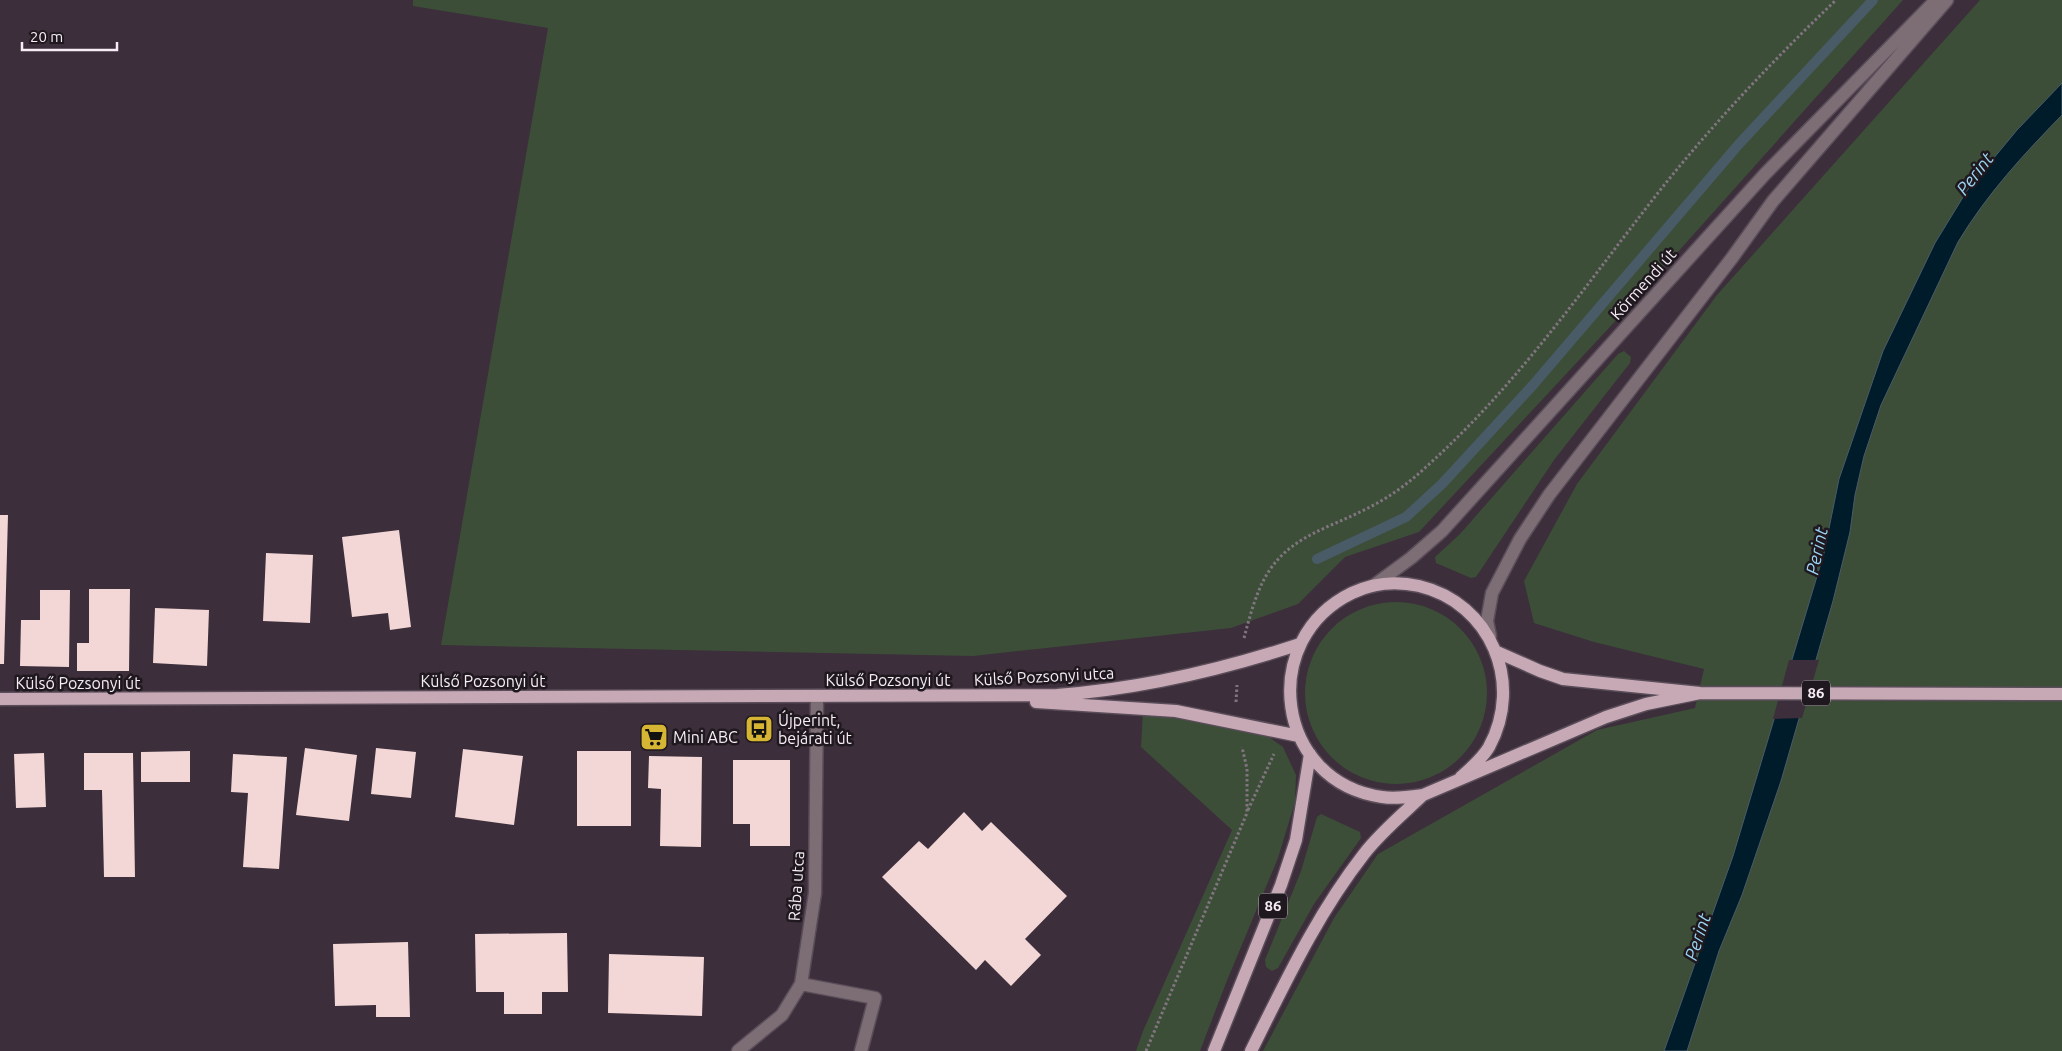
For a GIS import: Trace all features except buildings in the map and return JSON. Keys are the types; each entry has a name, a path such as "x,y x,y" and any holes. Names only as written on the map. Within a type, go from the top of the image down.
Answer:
{"main road":[{"name":"86","path":"1392,583 1412,584 1439,593 1464,607 1490,636 1502,671 1502,711 1488,748 1476,764 1460,777 1443,788 1423,795 1402,798 1381,797 1360,792 1341,783 1324,770 1310,754 1293,718 1289,680 1300,644 1310,627 1322,613 1346,596 1373,586 1392,583"},
{"name":"Külső Pozsonyi utca","path":"966,696 1100,692 1237,663 1300,644"},
{"name":"86","path":"1497,652 1540,672 1563,679 1700,693 2062,694"},
{"name":"86","path":"1460,777 1606,717 1646,704 1700,693"},
{"name":"Külső Pozsonyi utca","path":"966,696 1079,706 1176,711 1300,736"},
{"name":"Külső Pozsonyi út","path":"0,699 966,696"},
{"name":"86","path":"1214,1051 1275,900 1296,840 1310,754"},
{"name":"86","path":"1251,1051 1313,929 1327,906 1365,852 1423,795"}],"street":[{"name":"Körmendi út","path":"1373,586 1411,558 1442,531 1776,163 1936,0"},
{"path":"1490,636 1487,621 1492,593 1520,540 1548,495 1732,258 1773,201 1947,0"},
{"name":"Rába utca","path":"738,1051 782,1015 801,984 815,893 817,696"},
{"path":"801,984 875,998 862,1051"}],"path":[{"path":"1247,813 1247,769 1236,724 1237,663 1253,605 1267,573 1291,546 1312,532 1385,499 1425,469 1444,450 1529,361 1680,166 1779,56 1836,0"},
{"path":"1146,1051 1274,752"}],"green space":[{"path":"413,0 1903,0 1634,301 1419,532 1345,557 1298,604 1231,628 973,656 441,645 548,28 413,6"},
{"path":"1980,0 2062,0 2062,1051 1263,1051 1334,918 1378,854 1597,730 1695,708 1704,669 1594,642 1534,623 1524,581 1577,484 1717,295"},
{"path":"1624,351 1631,357 1630,363 1554,460 1476,577 1471,578 1436,563 1435,557 1460,534 1618,354"},
{"path":"1405,602 1431,609 1447,617 1466,635 1480,658 1487,684 1487,702 1480,728 1472,744 1454,763 1447,769 1422,780 1405,784 1387,784 1361,777 1345,769 1320,744 1312,728 1307,711 1305,684 1312,658 1320,642 1345,617 1361,609 1378,604"},
{"path":"1143,711 1262,732 1283,747 1296,775 1295,802 1278,858 1200,1051 1136,1051 1143,1031 1232,830 1141,747"},
{"path":"1321,814 1360,832 1361,838 1314,904 1278,968 1272,971 1266,967 1265,960 1301,871 1317,817"}],"water":[{"path":"2062,83 2062,115 2006,175 1969,224 1958,242 1881,405 1864,456 1855,495 1850,532 1833,601 1781,781 1742,895 1719,951 1687,1051 1664,1051 1733,856 1824,553 1839,479 1883,351 1935,243 1968,189 2017,130"}],"pier":[{"path":"1789,660 1819,660 1802,718 1773,719"}],"waterway":[{"path":"1317,559 1406,517 1442,484 1533,385 1739,144 1873,0"}],"place":[{"name":"Újperint, bejárati út","path":"759,729"},
{"name":"Mini ABC","path":"654,737"}],"water label":[{"name":"Perint","path":"1975,174"},
{"name":"Perint","path":"1817,551"},
{"name":"Perint","path":"1698,937"}]}
